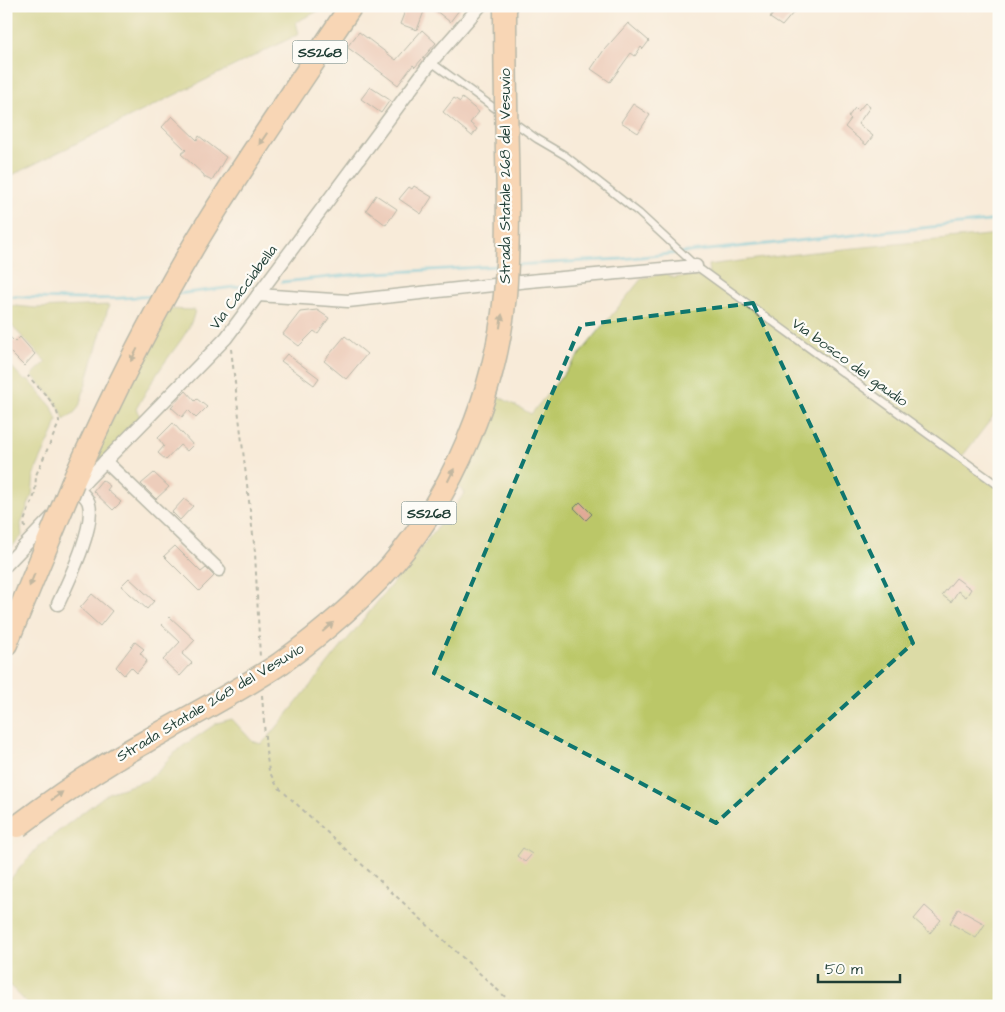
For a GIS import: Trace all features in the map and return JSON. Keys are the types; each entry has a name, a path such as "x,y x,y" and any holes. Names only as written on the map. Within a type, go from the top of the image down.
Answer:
{"highway":[{"name":"SS268","path":"6,644 41,538 76,485 108,406 157,312 207,224 351,6"},
{"name":"Strada Statale 268 del Vesuvio","path":"12,831 58,795 101,767 278,665 318,636 356,602 392,565 422,524 448,481 470,435 487,388 497,346 505,296 508,245 505,6"}],"street":[{"name":"Via Cacciabella","path":"76,485 105,461 229,334 431,62 480,6"},
{"path":"258,295 348,300 529,281 692,261"},
{"path":"105,461 219,570"},
{"path":"58,604 83,548 90,516 87,499 76,485"},
{"path":"6,565 41,538"}],"lane":[{"name":"Via bosco del gaudio","path":"431,62 537,139 566,156 639,214 692,261 999,486"}],"path":[{"path":"229,334 255,552 260,663"},
{"path":"28,376 56,408 60,423 36,475 33,502 24,521 25,531 41,538"},
{"path":"261,688 269,770 278,786 515,1006"}],"highlighted area":[{"path":"753,303 913,643 716,823 434,673 581,325"}],"green space":[{"path":"6,6 323,6 324,8 296,22 299,34 6,178"},
{"path":"999,234 999,409 961,458 999,487 999,1006 30,1006 6,982 6,884 38,847 108,793 148,780 183,746 217,723 232,719 252,741 261,744 273,732 465,493 457,486 496,395 531,414 642,278 666,273 673,278 686,276 700,277 709,274 708,265 813,252"},
{"path":"6,305 36,308 109,305 79,407 64,420 59,407 32,375 46,362 12,326 6,332"},
{"path":"167,309 195,310 190,326 136,409 141,418 81,481"},
{"path":"6,361 25,381 28,379 52,407 57,420 34,474 32,495 21,524 22,536 6,553"}],"building":[{"path":"407,6 426,6 417,30 400,24"},
{"path":"430,6 462,6 450,22"},
{"path":"779,6 799,6 782,26 770,18"},
{"path":"628,23 649,41 643,49 641,47 635,56 631,53 610,82 591,69 604,50"},
{"path":"422,30 436,43 415,67 413,65 398,85 347,47 359,32 396,60"},
{"path":"370,87 390,100 381,113 361,99"},
{"path":"454,98 460,102 462,98 479,112 470,123 477,129 472,136 443,112"},
{"path":"865,103 870,107 858,124 873,136 866,145 845,127 851,119 848,117 855,108 858,111"},
{"path":"633,104 650,115 638,133 621,122"},
{"path":"172,116 197,140 199,136 226,157 212,181 204,177 181,154 186,150 162,127"},
{"path":"414,186 432,197 421,214 399,199 409,187 412,189"},
{"path":"376,195 397,209 386,225 366,210"},
{"path":"317,310 329,318 318,334 314,331 299,346 283,334 300,312"},
{"path":"6,333 15,342 20,337 35,354 24,366 6,348"},
{"path":"345,336 367,354 346,379 324,361"},
{"path":"287,354 319,378 314,385 281,361"},
{"path":"186,391 195,401 197,399 207,407 196,418 188,410 182,417 171,407"},
{"path":"173,423 193,445 187,451 180,445 166,460 158,453 164,446 158,438"},
{"path":"154,473 169,487 156,499 141,484"},
{"path":"102,480 110,486 107,490 121,502 113,510 93,491"},
{"path":"184,499 193,506 180,520 172,512"},
{"path":"580,502 592,514 586,520 574,508"},
{"path":"175,546 201,572 206,568 214,576 199,591 164,556"},
{"path":"129,578 154,601 147,609 121,586"},
{"path":"956,578 971,589 966,597 958,591 951,602 942,595"},
{"path":"92,594 112,611 100,626 80,608"},
{"path":"170,617 195,640 182,654 192,663 180,676 163,660 180,642 162,625"},
{"path":"135,642 144,649 140,653 147,661 137,673 131,667 124,675 116,667"},
{"path":"523,848 532,854 525,862 517,856"},
{"path":"925,906 941,920 930,933 914,919"},
{"path":"958,909 985,924 976,938 950,923"}],"waterway":[{"path":"514,265 621,259 999,220"},
{"path":"282,282 360,274 498,266"},
{"path":"177,294 251,285"},
{"path":"6,296 81,299 155,296"}]}
